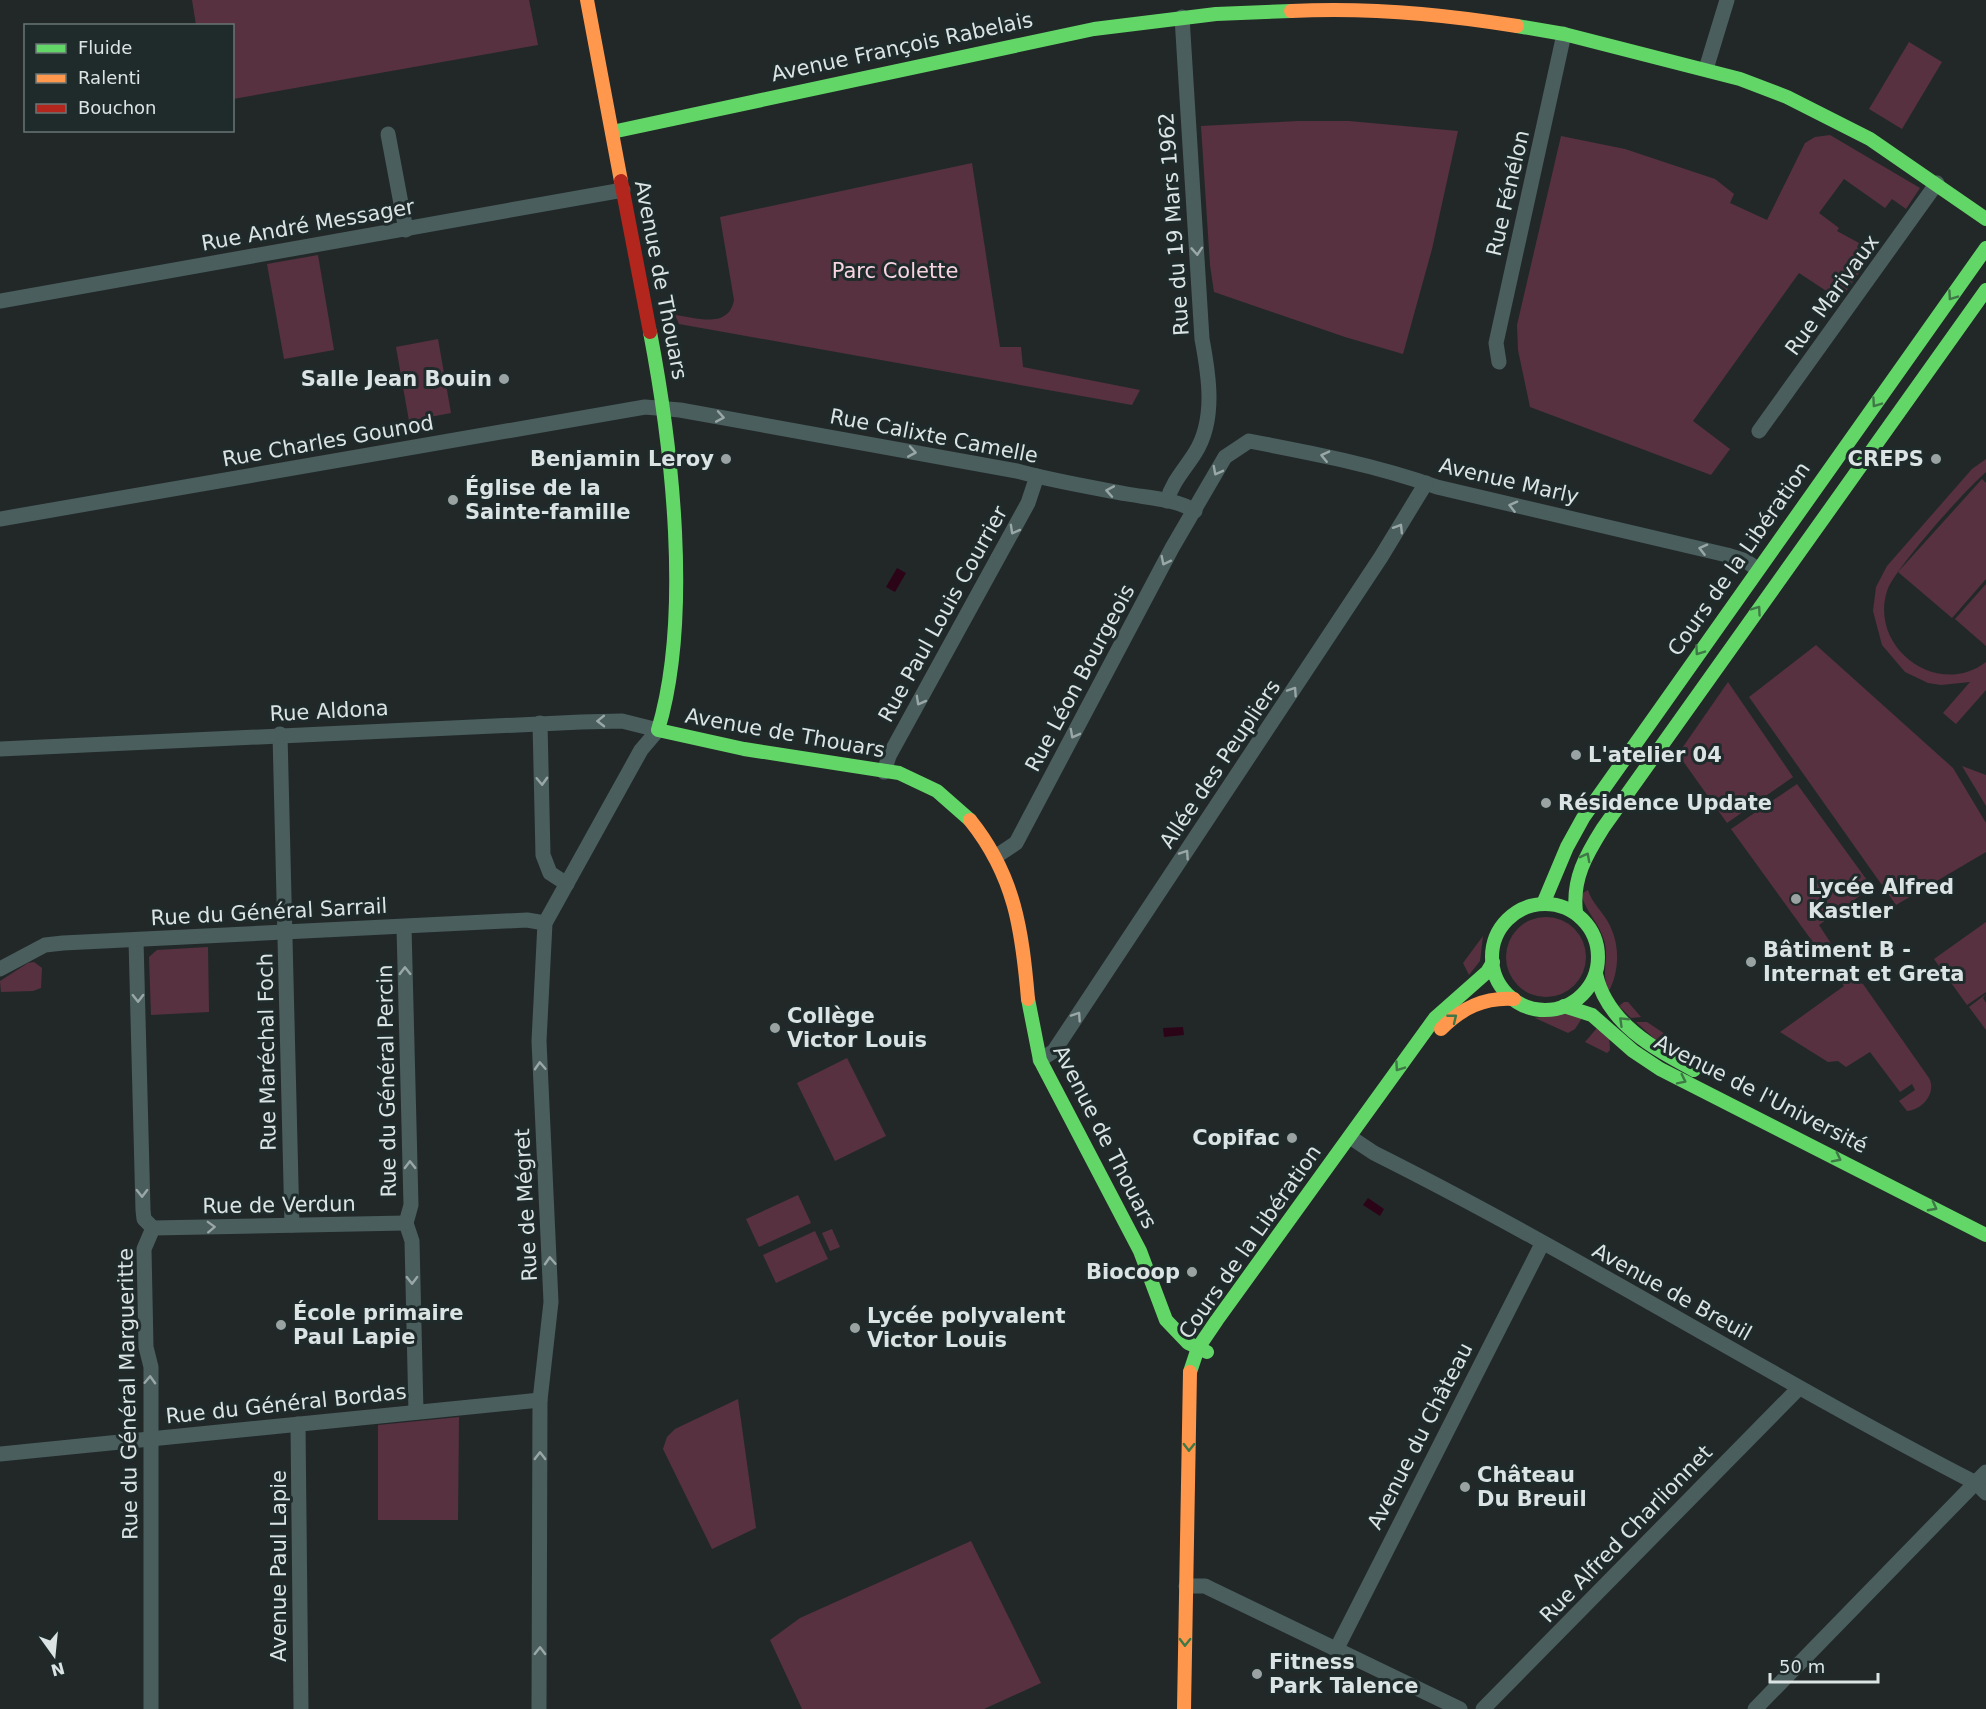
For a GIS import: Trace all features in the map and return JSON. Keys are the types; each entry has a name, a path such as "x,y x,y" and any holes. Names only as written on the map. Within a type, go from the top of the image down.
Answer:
{"street":[{"name":"Avenue de Thouars","path":"587,0 663,407 672,520 675,614 667,704 658,730 727,747 910,777 940,792 955,805 995,857 1016,906 1032,1032 1040,1060 1140,1251 1166,1320 1178,1335 1203,1350"},
{"path":"1706,69 1727,0"},
{"name":"Avenue François Rabelais","path":"612,132 1045,39 1182,17 1330,9 1474,19 1564,34 1740,79 1826,116 1870,140 1986,219"},
{"name":"Rue du 19 Mars 1962","path":"1167,501 1175,480 1196,452 1207,427 1209,388 1202,339 1182,17"},
{"name":"Rue Fénélon","path":"1499,362 1496,344 1564,34"},
{"path":"388,134 406,230"},
{"name":"Rue Marivaux","path":"1759,431 1936,183"},
{"name":"Rue André Messager","path":"0,301 623,190"},
{"name":"Cours de la Libération","path":"1544,904 1567,847 1583,818 1986,248"},
{"path":"1862,463 1877,426 1986,267"},
{"name":"Cours de la Libération","path":"1575,912 1574,888 1586,855 1692,702 1986,290"},
{"name":"Rue Charles Gounod","path":"0,519 645,407 663,407"},
{"name":"Rue Calixte Camelle","path":"663,407 1167,501 1187,506 1195,511"},
{"name":"Avenue Marly","path":"1249,441 1369,466 1426,483 1727,555 1746,561 1757,569"},
{"name":"Rue Léon Bourgeois","path":"995,857 1016,843 1172,548 1225,457 1249,441"},
{"name":"Rue Paul Louis Courrier","path":"884,772 889,756 1028,503 1037,476"},
{"name":"Allée des Peupliers","path":"1040,1060 1054,1051 1370,574 1426,483"},
{"path":"1692,702 1709,661 1750,599 1756,586 1757,569"},
{"name":"Rue Aldona","path":"0,749 540,723 622,721 658,730"},
{"path":"540,723 543,855 550,873 567,884"},
{"name":"Rue de Mégret","path":"539,1709 540,1400 551,1302 539,1041 545,923 642,750 658,730"},
{"name":"Rue Maréchal Foch","path":"280,734 292,1225"},
{"path":"1544,904 1558,905 1575,912 1595,938 1599,956 1596,974 1583,994 1564,1006 1540,1009 1514,999 1499,983 1493,962 1495,940 1508,919 1521,910 1544,904"},
{"name":"Rue du Général Sarrail","path":"0,969 45,945 527,920 545,923"},
{"name":"Rue du Général Percin","path":"404,927 411,1205 406,1223 412,1240 416,1412"},
{"name":"Rue du Général Margueritte","path":"136,940 143,1210 144,1219 153,1228 144,1249 146,1347 150,1368 151,1709"},
{"name":"Cours de la Libération","path":"1196,1709 1192,1586 1190,1373 1203,1350 1354,1140 1435,1018 1446,1005 1474,985 1493,962"},
{"name":"Avenue de l'Université","path":"1596,974 1599,991 1606,1004 1641,1040 1705,1075"},
{"name":"Cours de la Libération","path":"1354,1140 1449,1022 1468,1007 1485,999 1514,999"},
{"name":"Avenue de l'Université","path":"1564,1006 1574,1006 1595,1016 1630,1049 1660,1069 1986,1219"},
{"name":"Avenue de Breuil","path":"1354,1140 1798,1388 1982,1482"},
{"name":"Avenue de l'Université","path":"1888,1174 1986,1235"},
{"name":"Rue de Verdun","path":"153,1228 406,1223"},
{"name":"Avenue du Château","path":"1337,1648 1542,1244"},
{"name":"Rue Alfred Charlionnet","path":"1483,1709 1798,1388"},
{"name":"Rue du Général Bordas","path":"0,1454 540,1400"},
{"name":"Avenue Paul Lapie","path":"298,1424 301,1709"},
{"path":"1755,1709 1982,1482"},
{"path":"1192,1586 1211,1589 1460,1709"},
{"name":"Cours de la Libération","path":"1184,1709 1192,1586"}],"green space":[{"path":"192,0 529,0 538,45 234,99 234,24 196,24"},
{"path":"1909,42 1942,62 1902,129 1869,109"},
{"path":"1349,121 1458,131 1432,249 1403,354 1345,337 1214,292 1210,265 1201,126"},
{"path":"1830,135 1920,188 1906,209 1892,199 1885,208 1844,179 1819,213 1839,228 1837,231 1859,243 1857,247 1871,256 1840,300 1799,273 1693,421 1730,449 1711,475 1530,407 1518,350 1517,325 1561,136 1625,149 1715,179 1734,194 1730,203 1767,220 1805,143 1815,137"},
{"name":"Parc Colette","path":"972,163 1000,347 1021,347 1023,367 1140,390 1132,405 679,324 675,315 711,320 726,315 731,309 734,300 720,217"},
{"path":"318,255 334,350 284,359 267,264"},
{"path":"438,339 451,413 409,421 396,347"},
{"path":"1986,459 1986,472 1932,530 1892,580 1887,591 1884,612 1888,631 1898,648 1912,662 1929,671 1948,675 1967,672 1986,662 1986,690 1956,724 1943,713 1970,682 1941,685 1928,683 1905,672 1882,645 1873,611 1876,587 1887,566 1972,469"},
{"path":"1982,479 1986,483 1986,579 1952,618 1898,572"},
{"path":"1986,584 1986,646 1955,619"},
{"path":"1816,645 1953,768 1986,823 1986,852 1896,905 1749,697"},
{"path":"1728,682 1793,777 1727,823 1678,754"},
{"path":"1962,766 1986,775 1986,806"},
{"path":"1797,784 1872,887 1819,925 1834,948 1823,956 1731,829"},
{"path":"1588,890 1608,922 1615,939 1617,965 1609,991 1605,978 1606,947 1604,940 1581,894"},
{"path":"1546,917 1561,920 1574,929 1583,942 1586,957 1583,972 1574,985 1561,994 1546,997 1531,994 1518,985 1509,972 1506,957 1509,942 1518,929 1531,920"},
{"path":"1986,922 1986,992 1967,1005 1934,959"},
{"path":"1483,936 1480,961 1469,975 1463,963"},
{"path":"208,947 209,1012 151,1015 149,957 157,950"},
{"path":"34,962 42,968 41,988 33,991 1,992 0,981 28,963"},
{"path":"1849,979 1863,984 1929,1078 1930,1095 1918,1108 1907,1111 1899,1101 1915,1090 1912,1084 1900,1092 1870,1052 1846,1067 1838,1061 1828,1062 1780,1032 1844,986 1841,982"},
{"path":"1986,994 1983,998 1986,1003 1986,1030 1969,1007"},
{"path":"1628,1002 1641,1017 1631,1018 1619,1006"},
{"path":"1568,1013 1584,1015 1575,1029 1568,1033 1535,1018"},
{"path":"1636,1022 1647,1022 1665,1034 1660,1044"},
{"path":"1597,1028 1609,1035 1610,1050 1607,1053 1585,1042"},
{"path":"847,1058 886,1136 835,1161 797,1083"},
{"path":"798,1195 811,1223 759,1247 746,1219"},
{"path":"832,1229 840,1247 830,1251 822,1233"},
{"path":"815,1231 828,1259 776,1283 763,1255"},
{"path":"738,1399 756,1528 712,1549 663,1449 667,1437 675,1429"},
{"path":"459,1417 458,1520 378,1520 378,1425"},
{"path":"971,1541 1041,1683 984,1709 802,1709 770,1640 800,1618"}],"shaded area":[{"path":"897,568 906,573 895,592 886,587"},
{"path":"1183,1027 1184,1035 1164,1037 1163,1028"},
{"path":"1368,1198 1384,1209 1380,1216 1363,1205"}],"traffic: fast":[{"path":"612,132 1094,29 1216,14 1291,11"},
{"path":"1517,26 1564,34 1740,79 1787,97 1870,139 1986,219"},
{"path":"1543,904 1567,847 1583,818 1986,248"},
{"path":"1576,912 1578,878 1603,828 1986,290"},
{"path":"650,332 665,427 675,532 674,636 668,685 658,730 744,749 899,773 937,791 970,820"},
{"path":"1545,904 1565,908 1582,920 1594,937 1598,957 1594,977 1582,994 1565,1006 1545,1010 1525,1006 1508,994 1496,977 1492,957 1496,937 1508,920 1525,908 1545,904"},
{"path":"1190,1372 1198,1348 1217,1320 1435,1018 1487,972 1493,962"},
{"path":"1596,974 1610,1007 1621,1020 1648,1043 1694,1070"},
{"path":"1028,999 1040,1060 1140,1251 1166,1320 1188,1343 1207,1352"},
{"path":"1564,1006 1592,1015 1633,1051 1660,1069 1986,1235"}],"traffic: slow":[{"path":"587,0 621,181"},
{"path":"1291,11 1404,12 1517,26"},
{"path":"970,820 985,841 1007,883 1019,927 1028,999"},
{"path":"1441,1029 1457,1015 1474,1005 1493,1000 1514,999"},
{"path":"1184,1709 1190,1372"}],"traffic: jam":[{"path":"621,181 650,332"}],"place":[{"name":"Salle Jean Bouin","path":"504,379"},
{"name":"Benjamin Leroy","path":"726,459"},
{"name":"CREPS","path":"1936,459"},
{"name":"Église de la Sainte-famille","path":"453,500"},
{"name":"L'atelier 04","path":"1576,755"},
{"name":"Résidence Update","path":"1546,803"},
{"name":"Lycée Alfred Kastler","path":"1796,899"},
{"name":"Bâtiment B - Internat et Greta","path":"1751,962"},
{"name":"Collège Victor Louis","path":"775,1028"},
{"name":"Copifac","path":"1292,1138"},
{"name":"Biocoop","path":"1192,1272"},
{"name":"École primaire Paul Lapie","path":"281,1325"},
{"name":"Lycée polyvalent Victor Louis","path":"855,1328"},
{"name":"Château Du Breuil","path":"1465,1487"},
{"name":"Fitness Park Talence","path":"1257,1674"}]}
